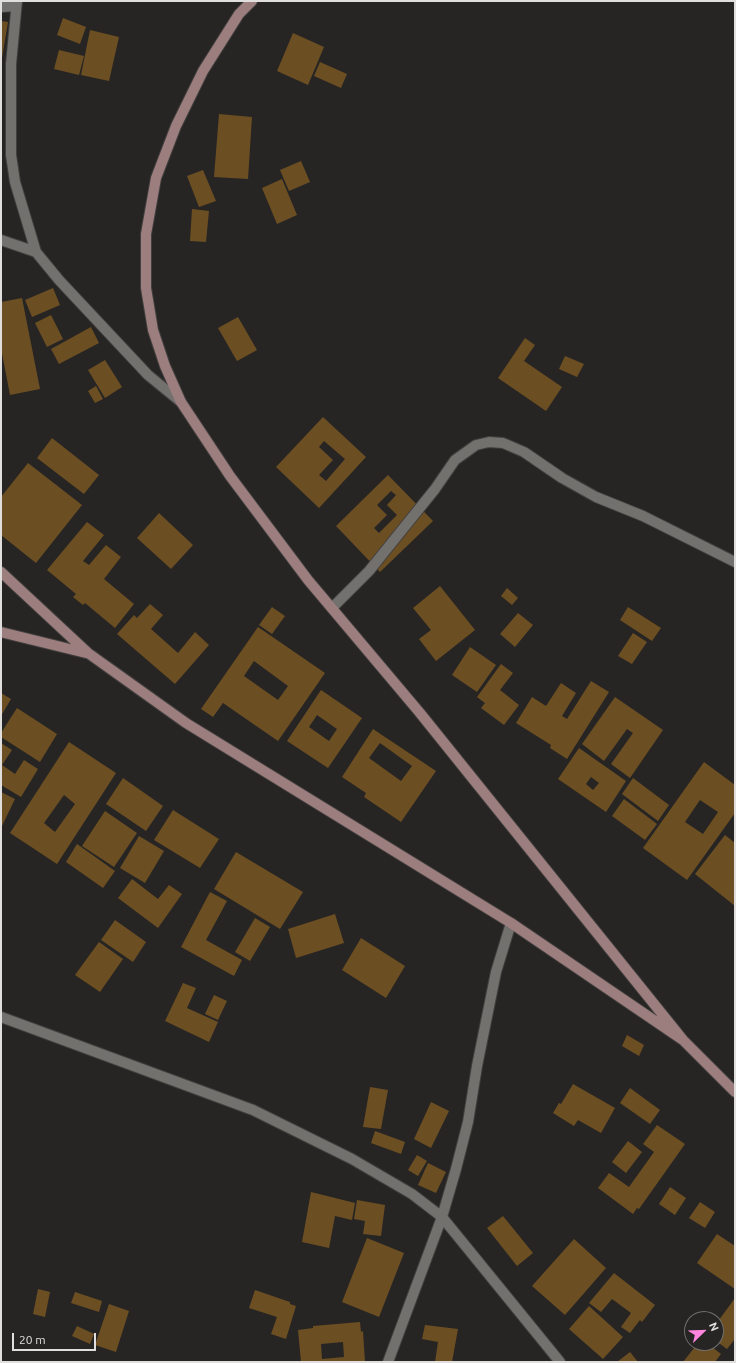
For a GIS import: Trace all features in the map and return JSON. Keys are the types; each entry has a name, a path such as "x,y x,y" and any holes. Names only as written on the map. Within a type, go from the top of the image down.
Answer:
{"main road":[{"path":"252,1 239,14 203,71 176,126 156,178 146,234 146,288 153,330 165,366 181,402 230,476 308,580 425,719 683,1040 735,1092"},
{"path":"1,572 88,653 186,723 511,923 683,1040"},
{"path":"1,632 88,653"}],"street":[{"path":"1,7 16,4 11,64 11,155 15,182 36,252 59,280 148,375 181,402"},
{"path":"1,240 36,252"},
{"path":"332,608 369,571 455,460 476,445 489,442 503,443 524,452 562,478 596,497 643,516 735,562"},
{"path":"388,1362 442,1217 468,1122 477,1066 496,972 511,923"},
{"path":"1,1017 253,1110 352,1159 412,1194 442,1217 560,1362"}],"building":[{"path":"63,18 86,27 80,44 57,35"},
{"path":"1,21 8,22 2,58 1,58"},
{"path":"90,30 119,37 109,81 81,75"},
{"path":"293,33 324,47 308,85 277,71"},
{"path":"59,50 84,56 79,75 54,69"},
{"path":"320,62 347,74 341,88 314,76"},
{"path":"219,114 252,117 248,179 214,177"},
{"path":"301,161 310,182 289,191 280,170"},
{"path":"203,170 216,201 199,207 187,176"},
{"path":"282,179 297,215 277,224 262,188"},
{"path":"192,209 209,211 206,242 190,241"},
{"path":"53,288 60,305 32,317 25,300"},
{"path":"22,298 40,389 10,395 1,348 1,302"},
{"path":"51,315 63,339 47,347 35,323"},
{"path":"238,317 257,350 237,361 218,328"},
{"path":"91,327 99,343 59,364 51,349"},
{"path":"525,338 535,345 524,361 562,387 546,411 498,378"},
{"path":"565,356 584,364 577,377 559,369"},
{"path":"105,360 122,387 105,398 88,370"},
{"path":"96,386 103,399 95,403 88,391"},
{"path":"323,417 366,457 319,508 276,467","holes":["324,441 345,459 326,481 319,475 333,460 319,447"]},
{"path":"52,438 99,475 84,494 37,458"},
{"path":"28,463 82,505 36,563 1,535 1,497"},
{"path":"388,475 433,521 380,572 336,526","holes":["391,491 396,495 387,505 397,515 379,533 374,528 387,515 377,505"]},
{"path":"159,513 193,545 171,569 137,538"},
{"path":"87,522 104,535 83,561 89,565 106,545 121,557 104,579 134,604 115,628 85,603 83,605 73,597 76,594 47,570"},
{"path":"440,586 475,630 436,661 419,639 431,630 413,608"},
{"path":"507,588 518,598 512,605 501,596"},
{"path":"150,604 163,615 151,629 178,653 195,632 209,645 175,684 117,634 134,615 137,618"},
{"path":"272,607 285,616 272,634 259,625"},
{"path":"628,607 661,628 652,641 620,620"},
{"path":"518,613 533,625 515,647 500,634"},
{"path":"258,627 325,673 278,741 223,703 213,717 201,709","holes":["254,661 288,686 278,700 244,676"]},
{"path":"633,633 647,642 632,664 618,656"},
{"path":"470,647 496,665 477,692 452,675"},
{"path":"501,664 513,673 500,690 519,705 504,725 481,708 485,703 477,697"},
{"path":"591,681 609,692 567,759 550,748 551,745 516,723 532,697 546,706 561,683 576,693 562,716 567,719"},
{"path":"321,690 362,718 328,768 287,741","holes":["317,715 337,729 329,741 309,727"]},
{"path":"1,693 11,699 1,716"},
{"path":"615,697 663,730 630,778 611,764 633,733 627,729 604,761 582,744"},
{"path":"17,708 57,734 40,762 1,737 1,733"},
{"path":"373,729 436,771 401,822 364,797 366,793 342,777","holes":["380,743 412,766 401,781 369,758"]},
{"path":"69,742 116,773 57,864 10,833","holes":["64,795 75,804 55,832 44,823"]},
{"path":"1,743 12,750 2,765 15,774 24,760 38,769 21,797 1,785"},
{"path":"579,748 626,781 606,812 558,779","holes":["591,777 599,783 593,790 586,784"]},
{"path":"704,762 735,785 735,813 687,880 643,848","holes":["700,800 718,812 703,834 685,822"]},
{"path":"123,778 163,806 146,831 106,804"},
{"path":"633,778 669,805 658,821 622,794"},
{"path":"1,792 15,799 2,826 1,825"},
{"path":"624,799 657,824 645,840 612,816"},
{"path":"173,810 219,839 200,868 154,840"},
{"path":"105,811 137,833 114,867 82,846"},
{"path":"725,835 735,843 735,906 695,874"},
{"path":"139,836 164,851 145,883 120,868"},
{"path":"77,844 115,871 103,888 66,862"},
{"path":"236,852 303,892 280,929 214,889"},
{"path":"132,879 158,899 169,885 182,894 158,928 118,898"},
{"path":"210,892 227,901 206,940 242,960 234,976 181,947"},
{"path":"335,914 344,943 296,958 288,929"},
{"path":"255,918 270,927 250,961 235,952"},
{"path":"115,920 146,942 133,962 101,940"},
{"path":"361,938 405,966 386,998 342,970"},
{"path":"99,942 123,959 100,992 75,975"},
{"path":"183,983 196,988 187,1008 218,1022 209,1042 165,1021"},
{"path":"214,995 227,1001 218,1020 205,1014"},
{"path":"627,1035 644,1045 639,1056 622,1046"},
{"path":"573,1084 615,1108 601,1133 578,1120 574,1126 553,1113 559,1103 561,1104"},
{"path":"370,1087 388,1090 381,1129 363,1127"},
{"path":"630,1088 660,1110 650,1124 620,1103"},
{"path":"431,1102 449,1111 431,1148 414,1139"},
{"path":"657,1125 685,1144 639,1209 637,1208 633,1214 598,1188 609,1173 629,1187 654,1152 643,1144"},
{"path":"375,1131 405,1142 401,1154 371,1143"},
{"path":"628,1141 642,1152 626,1173 612,1162"},
{"path":"417,1155 427,1161 418,1176 408,1170"},
{"path":"428,1163 446,1172 436,1193 418,1185"},
{"path":"670,1187 686,1198 675,1215 659,1204"},
{"path":"311,1192 355,1203 352,1220 335,1216 329,1248 302,1242"},
{"path":"357,1200 385,1205 381,1236 363,1234 365,1221 354,1219"},
{"path":"700,1202 715,1212 705,1228 689,1218"},
{"path":"503,1216 533,1253 517,1266 487,1228"},
{"path":"717,1234 735,1246 735,1289 697,1263"},
{"path":"367,1238 404,1253 379,1317 342,1302"},
{"path":"574,1239 606,1268 565,1315 532,1286"},
{"path":"614,1273 655,1305 642,1322 640,1320 630,1333 621,1327 631,1313 612,1299 601,1312 589,1303"},
{"path":"38,1289 50,1292 45,1317 33,1314"},
{"path":"255,1290 290,1302 290,1304 296,1306 286,1339 271,1334 277,1317 249,1308"},
{"path":"75,1292 102,1301 99,1312 71,1303"},
{"path":"735,1298 735,1339 727,1349 724,1347 724,1313"},
{"path":"109,1304 129,1311 116,1352 95,1345"},
{"path":"589,1306 623,1337 603,1359 569,1329"},
{"path":"360,1322 361,1332 363,1331 365,1362 301,1362 298,1330 313,1328 313,1326","holes":["343,1342 344,1357 322,1359 321,1344"]},
{"path":"425,1325 458,1329 452,1362 435,1362 438,1342 422,1339"},
{"path":"77,1326 94,1334 90,1344 72,1336"},
{"path":"692,1351 717,1351 721,1354 715,1362 683,1362"},
{"path":"630,1352 638,1362 617,1362"}]}
